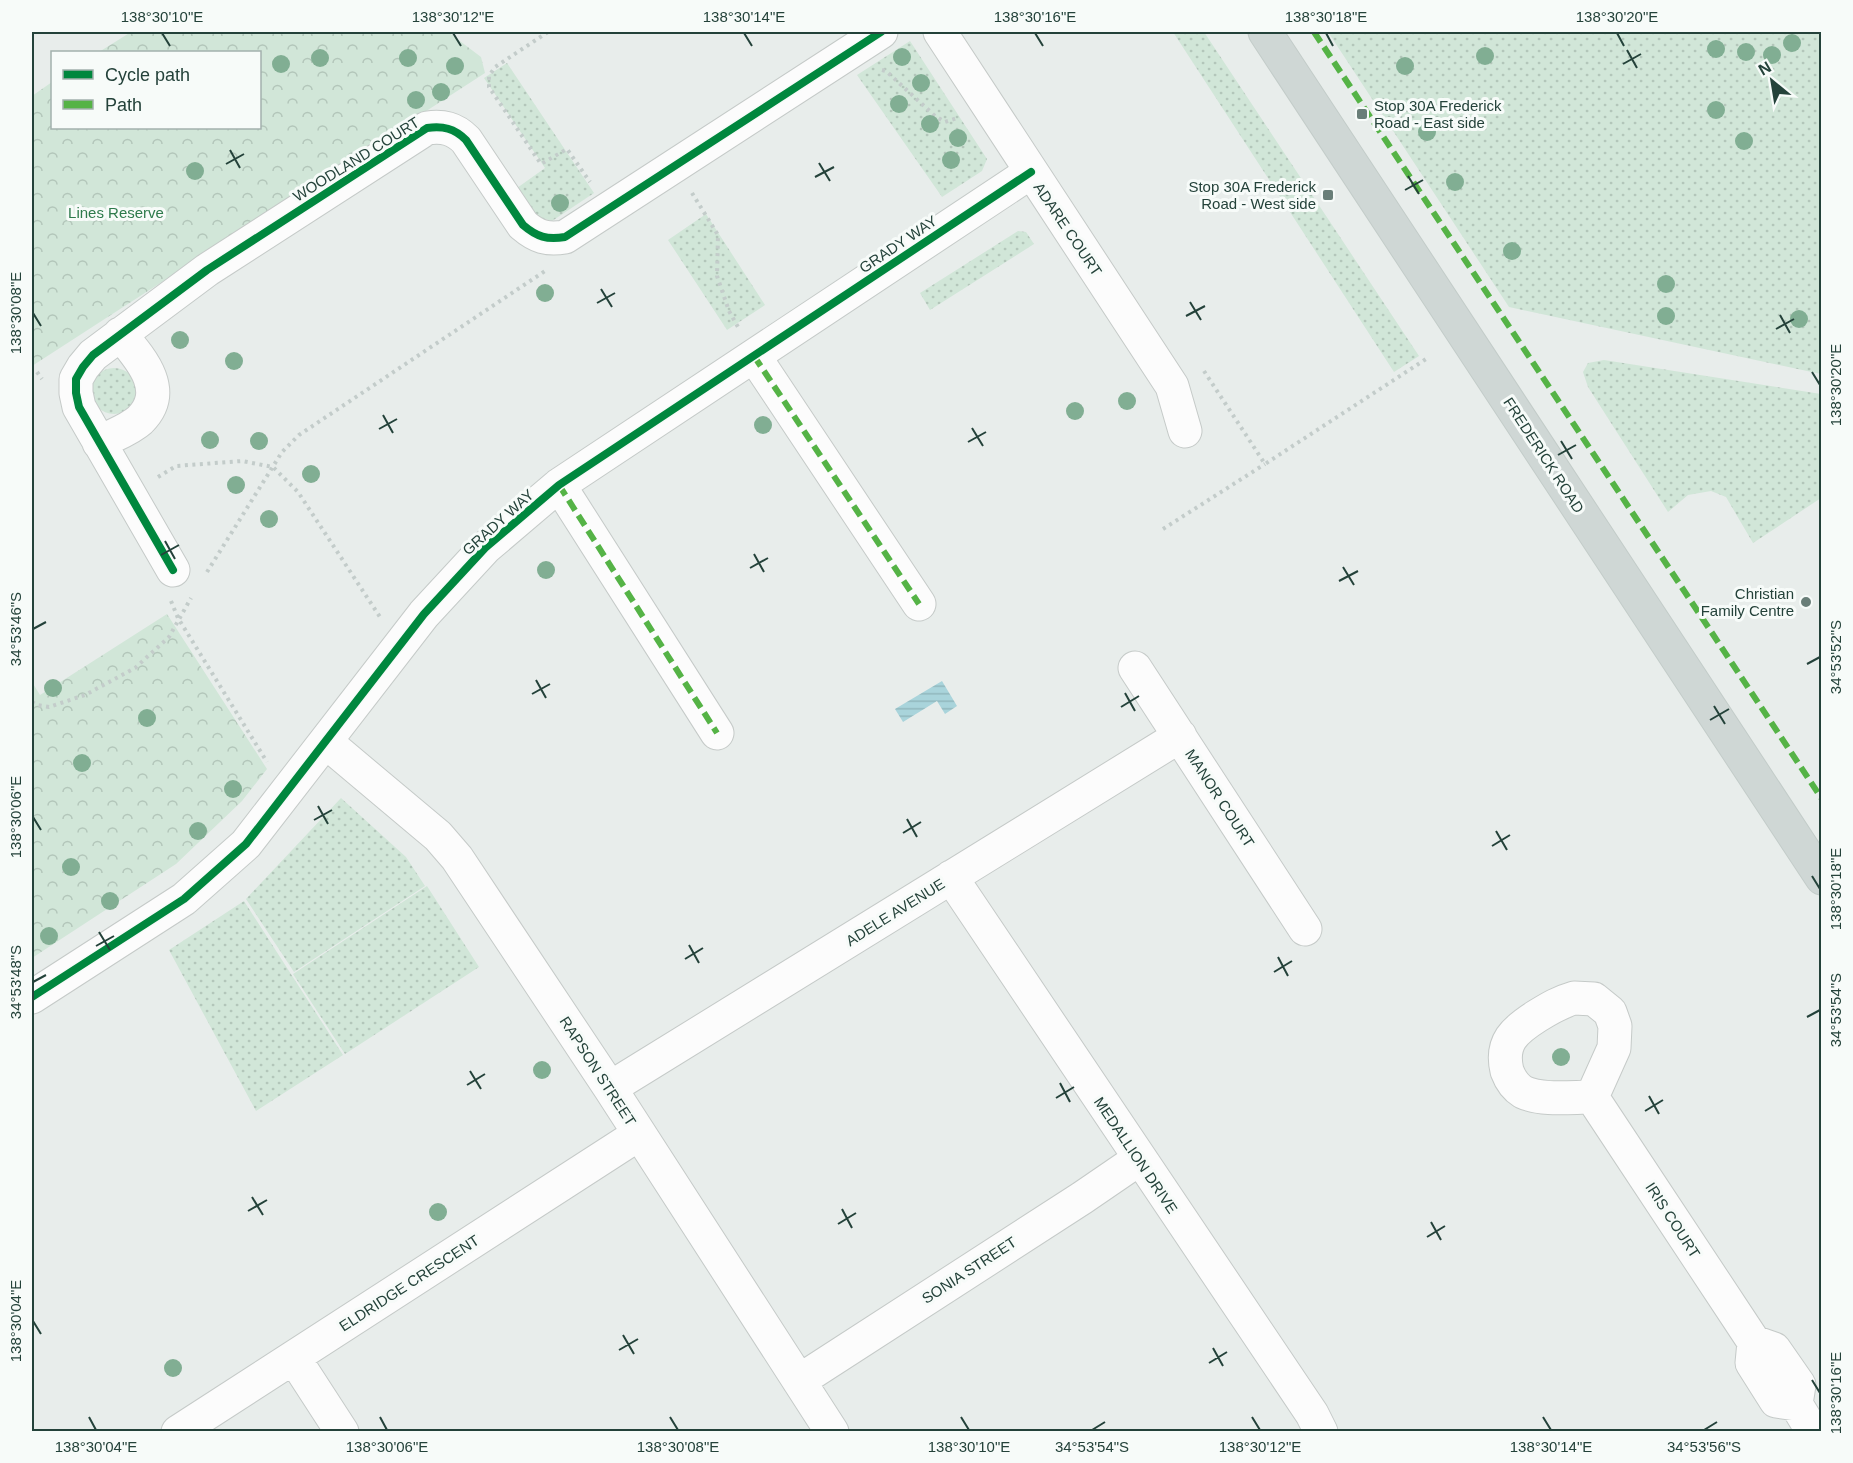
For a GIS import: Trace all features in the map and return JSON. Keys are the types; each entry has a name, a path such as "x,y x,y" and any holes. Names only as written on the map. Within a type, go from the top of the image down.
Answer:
{"main road":[{"name":"FREDERICK ROAD","path":"1265,32 1821,878"}],"street":[{"name":"WOODLAND COURT","path":"191,579 129,496 79,407 76,379 93,355 207,270 427,128 441,126 457,131 466,140 523,225 532,233 543,238 565,237 881,32"},
{"name":"ADARE COURT","path":"940,32 1172,386 1185,431"},
{"name":"GRADY WAY","path":"32,998 184,898 246,844 424,614 485,548 559,485 1031,172"},
{"path":"99,443 139,420 150,406 154,388 147,369 120,334"},
{"path":"754,356 919,604"},
{"path":"559,485 717,733"},
{"name":"MANOR COURT","path":"1135,668 1305,928"},
{"name":"ADELE AVENUE","path":"610,1088 1180,736"},
{"name":"RAPSON STREET","path":"326,742 438,836 457,858 610,1088 832,1431"},
{"name":"MEDALLION DRIVE","path":"951,878 1312,1414 1321,1431"},
{"name":"IRIS COURT","path":"1592,1097 1754,1342 1774,1349 1799,1385 1796,1404 1813,1431"},
{"name":"ELDRIDGE CRESCENT","path":"178,1431 639,1134"},
{"name":"SONIA STREET","path":"799,1381 1139,1159"},
{"path":"294,1358 342,1431"}],"path":[{"path":"548,32 495,67 489,76 489,87 541,164 567,149 592,185"},
{"path":"878,69 886,71 935,116 945,122 960,117"},
{"path":"686,185 718,235 717,276 729,311 754,356"},
{"path":"32,702 49,707 76,698 135,668 169,637 191,579 282,452 299,435 546,270"},
{"path":"1163,529 1426,359"},
{"path":"1200,366 1265,464"},
{"path":"129,496 176,466 242,461 273,467 298,492 383,623"},
{"path":"178,618 270,768"}],"green space":[{"name":"Lines Reserve","path":"131,32 448,32 481,57 485,73 32,366 32,96 51,83 51,129 261,129 261,51 101,51"},
{"path":"1173,32 1204,32 1419,356 1394,372"},
{"path":"1328,32 1821,32 1821,374 1509,307"},
{"path":"910,41 987,159 982,171 942,197 857,75"},
{"path":"507,63 594,193 552,221 537,217 517,188 545,168 484,78"},
{"path":"706,214 765,305 727,330 668,240"},
{"path":"1018,231 1026,232 1034,244 930,310 920,293"},
{"path":"1604,360 1821,394 1821,498 1753,543 1726,497 1711,491 1688,495 1668,512 1588,387 1583,372 1588,363"},
{"path":"114,368 130,375 137,391 130,407 114,414 98,407 91,391 98,375"},
{"path":"167,614 267,769 242,801 176,864 32,958 32,682 40,695"},
{"path":"341,798 406,857 425,886 294,972 246,899"},
{"path":"427,886 479,967 345,1054 293,974"},
{"path":"244,901 343,1055 256,1111 169,950"}],"water":[{"path":"942,681 957,706 945,714 937,701 903,722 895,709"}],"marked path":[{"path":"1314,32 1822,799"},
{"path":"754,356 919,604"},
{"path":"559,485 717,733"}],"cycle path":[{"path":"173,570 79,407 76,379 93,355 207,270 427,128 448,129 466,140 523,225 528,229 542,237 565,237 881,32"},
{"path":"32,997 184,899 246,844 424,614 485,548 559,485 1031,172"}],"place":[{"name":"Stop 30A Frederick Road - East side","path":"1362,114"},
{"name":"Stop 30A Frederick Road - West side","path":"1328,195"},
{"name":"Christian Family Centre","path":"1806,602"}]}
